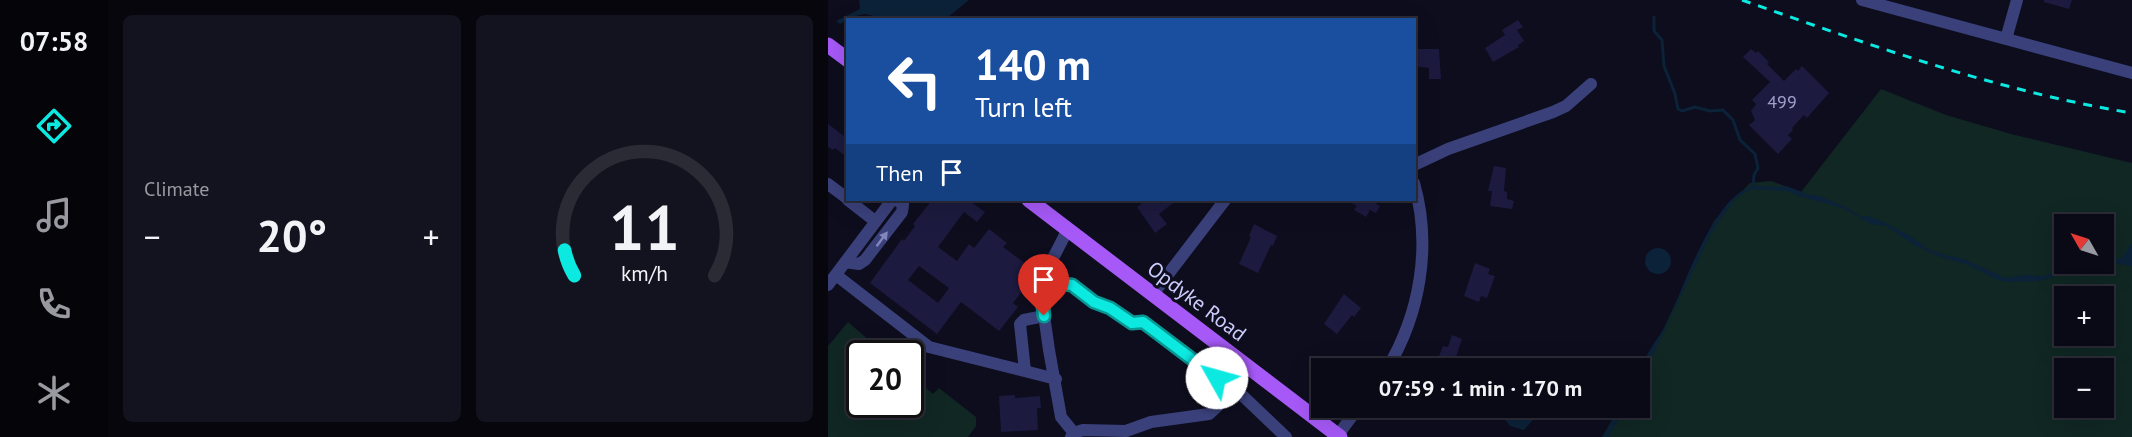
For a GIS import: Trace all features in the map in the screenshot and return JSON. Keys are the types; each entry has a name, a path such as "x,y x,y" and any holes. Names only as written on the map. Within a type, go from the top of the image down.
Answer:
{"main road":[{"path":"828,45 846,58"},
{"name":"Opdyke Road","path":"1030,201 1339,436"}],"street":[{"path":"1862,0 2132,73"},
{"path":"2006,39 2017,0"},
{"path":"1416,164 1437,153 1560,109 1591,84"},
{"path":"828,184 846,198"},
{"path":"1392,358 1408,323 1421,274 1422,231 1416,195"},
{"path":"850,201 875,221"},
{"path":"891,201 832,280 929,346 1056,379"},
{"path":"845,262 859,264 865,261 902,212 903,206 898,201"},
{"path":"1153,294 1224,201"},
{"path":"1068,229 1047,270 1041,288 1061,417 1072,435 1083,430 1126,431 1151,422 1209,414 1221,403 1247,366"},
{"path":"1047,270 1063,284 1072,285 1094,302 1110,308 1132,323 1143,322 1232,388 1286,437"},
{"path":"1025,371 1020,324 1024,320 1044,316"},
{"path":"1339,436 1351,418"}],"green space":[{"path":"1881,89 1946,115 2011,134 2132,163 2132,437 1602,437 1613,418 1650,418 1650,358 1648,358 1714,221 1750,183 1771,181 1801,192"},
{"path":"848,322 869,340 846,340 846,418 924,418 924,386 933,394 939,388 976,417 976,426 968,437 828,437 828,346"}],"water":[{"path":"859,0 969,0 948,17 943,18 882,18 865,14 846,18 846,21 840,24 836,21 860,9"},
{"path":"1758,186 1786,186 1810,195 1820,196 1848,208 1861,217 1868,216 1886,223 1912,237 1926,248 1964,259 2005,278 2024,275 2044,276 2054,272 2061,274 2039,281 1998,280 1971,266 1938,256 1916,246 1886,226 1871,224 1843,208 1786,191 1751,189 1735,199 1711,233 1650,361 1650,358 1646,357 1669,319 1704,240 1729,202 1743,190"},
{"path":"2132,243 2132,266 2115,263 2114,259 2122,258"},
{"path":"1658,248 1667,252 1671,261 1667,270 1658,274 1649,270 1645,261 1649,252"},
{"path":"1504,418 1532,418 1524,430 1510,426"},
{"path":"1613,418 1619,418 1609,437 1602,437"}],"building":[{"path":"2044,0 2072,0 2069,9 2044,2"},
{"path":"1518,20 1523,27 1517,30 1524,41 1518,45 1519,47 1493,62 1485,48 1505,35 1502,30"},
{"path":"1439,49 1441,79 1429,79 1429,68 1416,66 1416,50"},
{"path":"1751,49 1756,53 1758,51 1784,81 1802,66 1829,93 1807,118 1804,115 1792,128 1793,130 1788,135 1792,139 1778,154 1749,125 1755,120 1751,111 1756,104 1752,100 1770,82 1743,57"},
{"path":"828,124 846,138 846,156 835,148 833,150 828,147"},
{"path":"1494,166 1506,168 1504,191 1507,192 1507,199 1514,201 1512,209 1490,206 1492,191 1488,191"},
{"path":"931,201 969,201 985,212 977,222 964,212 938,247 957,261 969,244 974,248 989,229 1007,243 1003,247 1037,272 1013,303 1018,307 999,331 961,302 937,334 870,283 902,239 904,241 915,226 913,224","holes":["919,266 949,288 938,303 908,280"]},
{"path":"1145,201 1176,201 1159,214 1167,224 1155,233 1137,207"},
{"path":"1348,201 1378,201 1376,204 1380,206 1376,213 1370,210 1366,217 1354,210 1357,206"},
{"path":"1254,224 1277,236 1258,273 1239,264"},
{"path":"1475,263 1490,269 1488,274 1495,276 1487,298 1481,296 1479,302 1464,296"},
{"path":"1344,294 1361,308 1354,317 1352,315 1337,334 1324,324"},
{"path":"1452,335 1462,339 1456,358 1438,358 1443,346 1448,347"},
{"path":"1015,395 1015,398 1040,396 1041,408 1037,408 1038,430 1001,432 999,396"}],"waterway":[{"path":"1654,17 1654,31 1662,40 1664,66 1678,109 1682,111 1695,107 1710,111 1723,110 1733,120 1740,140 1755,154 1758,168 1754,175 1753,186"}],"railway":[{"path":"1742,0 1934,65 2032,92 2132,113"}],"route":[{"path":"1044,316 1041,288 1047,270 1063,284 1072,285 1094,302 1110,308 1132,323 1143,322 1217,378"}]}
